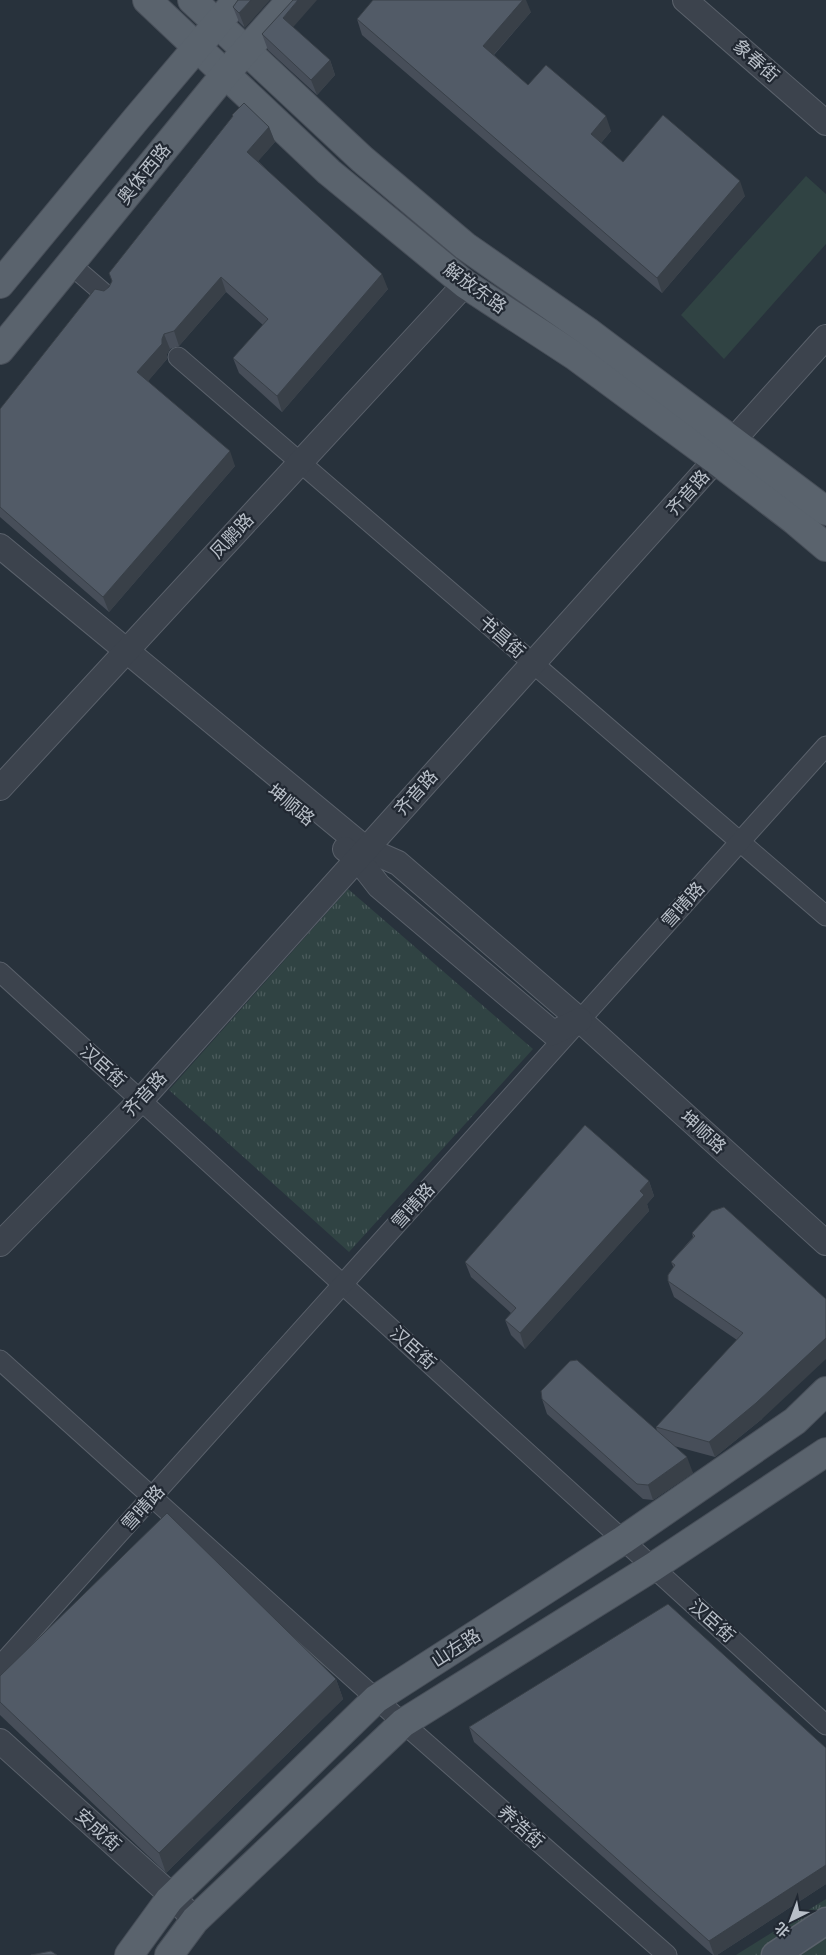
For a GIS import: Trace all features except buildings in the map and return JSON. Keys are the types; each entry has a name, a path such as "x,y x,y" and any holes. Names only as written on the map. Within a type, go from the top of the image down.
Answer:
{"main road":[{"name":"解放东路","path":"147,0 226,73 328,172 464,284 575,356 717,460 826,547"},
{"name":"解放东路","path":"192,0 362,159 466,246 587,331 826,511"},
{"path":"0,284 197,46 238,0"},
{"name":"奥体西路","path":"0,350 226,73 291,0"},
{"name":"山左路","path":"129,1955 173,1897 376,1699 623,1540 795,1421 826,1391"},
{"name":"山左路","path":"169,1955 195,1920 403,1723 653,1567 826,1452"},
{"path":"775,1955 826,1921"}],"street":[{"name":"象春街","path":"685,0 826,123"},
{"path":"70,264 106,295"},
{"name":"凤鹏路","path":"0,788 464,284"},
{"name":"齐音路","path":"0,1244 141,1100 826,337"},
{"name":"书昌街","path":"178,357 826,916"},
{"name":"坤顺路","path":"0,546 122,656 361,854 398,863 580,1020 826,1243"},
{"name":"坤顺路","path":"0,565 82,634 122,656"},
{"name":"雪晴路","path":"0,1666 826,746"},
{"name":"汉臣街","path":"0,972 826,1725"},
{"name":"养浩街","path":"0,1360 376,1699 666,1955"},
{"name":"安成街","path":"0,1741 173,1897 195,1920"}],"green space":[{"path":"806,176 826,194 826,244 724,359 681,315"},
{"path":"348,889 533,1049 349,1252 169,1090"},
{"path":"826,1899 826,1955 736,1955"}]}
